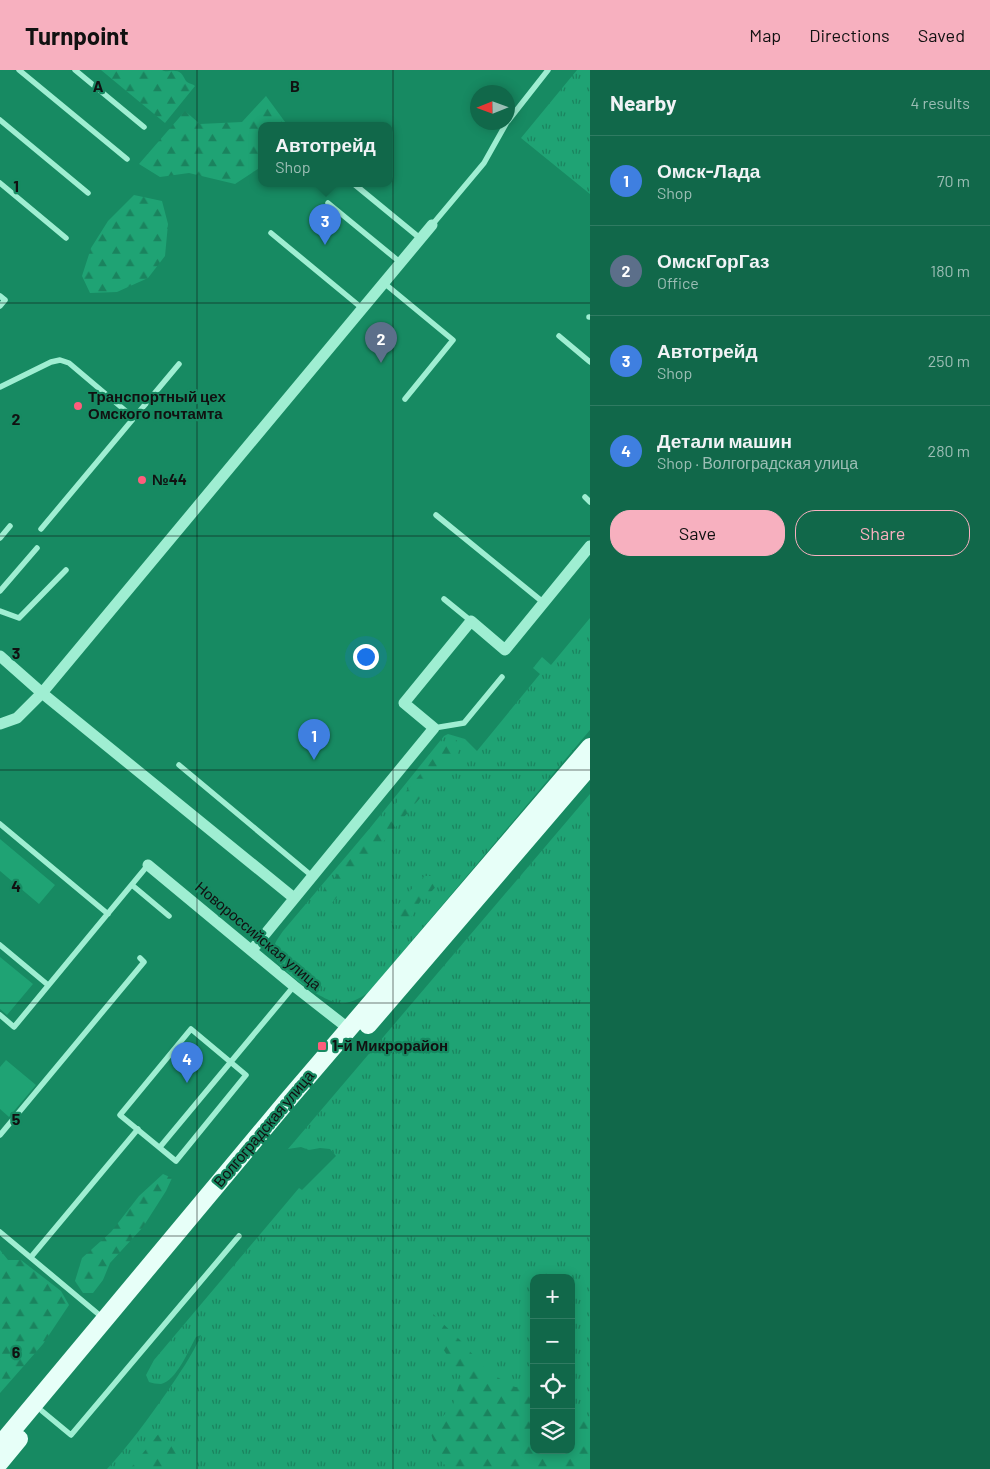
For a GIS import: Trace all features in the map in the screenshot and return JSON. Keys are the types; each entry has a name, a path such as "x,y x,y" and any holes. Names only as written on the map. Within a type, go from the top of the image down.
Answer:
{"main road":[{"name":"Волгоградская улица","path":"0,1445 349,1029 590,747"},
{"name":"Волгоградская улица","path":"0,1462 337,1061 590,766"}],"street":[{"path":"0,724 17,718 42,693 432,226"},
{"path":"252,950 434,728 404,703 471,622 505,650 590,546"},
{"path":"0,656 42,693 294,898"},
{"name":"Новороссийская улица","path":"148,864 294,986 349,1029"}],"lane":[{"path":"19,70 127,159"},
{"path":"75,70 144,127"},
{"path":"515,112 548,70"},
{"path":"0,120 88,193"},
{"path":"432,226 484,164 503,130"},
{"path":"0,183 66,238"},
{"path":"358,187 421,239"},
{"path":"328,203 401,263"},
{"path":"271,233 362,309"},
{"path":"384,283 453,340 405,399"},
{"path":"0,296 5,300 0,306"},
{"path":"559,336 590,362"},
{"path":"0,387 51,362 60,360 68,363 134,418"},
{"path":"41,529 179,364"},
{"path":"436,515 544,603"},
{"path":"0,538 10,526"},
{"path":"0,591 37,548"},
{"path":"0,611 19,618 66,570"},
{"path":"444,599 471,622"},
{"path":"434,728 464,723 502,677"},
{"path":"179,765 312,876"},
{"path":"0,824 108,914"},
{"path":"0,1015 14,1027 148,864"},
{"path":"132,885 169,916"},
{"path":"0,945 48,985"},
{"path":"0,1135 144,962 140,958"},
{"path":"160,1147 294,986"},
{"path":"191,1029 230,1062 246,1076 176,1161 120,1114 191,1029"},
{"path":"31,1257 138,1129"},
{"path":"0,1232 105,1319"},
{"path":"42,1411 71,1435 238,1236"}],"green space":[{"path":"101,70 178,71 187,82 195,86 165,123"},
{"path":"577,70 590,70 590,194 521,138"},
{"path":"266,96 285,122 258,122 258,169 235,184 189,173 160,177 139,164 185,111 200,124 242,122"},
{"path":"134,195 162,201 168,224 165,256 148,278 117,292 90,293 82,276 91,248 108,221"},
{"path":"590,618 590,730 368,993 351,1002 339,1003 322,997 290,975 276,959 273,952 278,938 444,736 448,734 465,739 477,751 540,674 533,668 542,657 551,665"},
{"path":"457,740 457,754 331,904 321,904 322,893 446,743"},
{"path":"590,794 590,1469 107,1469 138,1432 167,1392 201,1335 196,1337 177,1371 172,1377 161,1384 149,1382 146,1375 154,1360 299,1188 302,1190 336,1156 330,1149 309,1150 301,1147 288,1149"},
{"path":"0,839 55,885 39,904 0,871"},
{"path":"425,876 438,876 441,881 431,892 423,897 410,919 398,926 389,921 400,902"},
{"path":"0,957 33,984 7,1015 0,1009"},
{"path":"6,1060 36,1085 9,1117 0,1109 0,1067"},
{"path":"163,1174 172,1178 143,1227 110,1263 103,1280 93,1293 83,1293 75,1281 82,1258 111,1232 139,1196"},
{"path":"0,1250 8,1260 21,1260 61,1291 69,1305 43,1344 0,1393"},
{"path":"433,1314 460,1340 488,1372 515,1387 530,1387 530,1454 575,1454 575,1410 590,1421 590,1469 449,1469 440,1460 430,1431 453,1405 461,1377 440,1344"},
{"path":"160,1432 179,1451 180,1469 130,1469"}],"place":[{"name":"Автотрейд","path":"325,245"},
{"name":"ОмскГорГаз","path":"381,363"},
{"name":"Транспортный цех Омского почтамта","path":"78,406"},
{"name":"№44","path":"142,480"},
{"name":"Омск-Лада","path":"314,760"},
{"name":"1-й Микрорайон","path":"322,1046"},
{"name":"Детали машин","path":"187,1083"}]}
